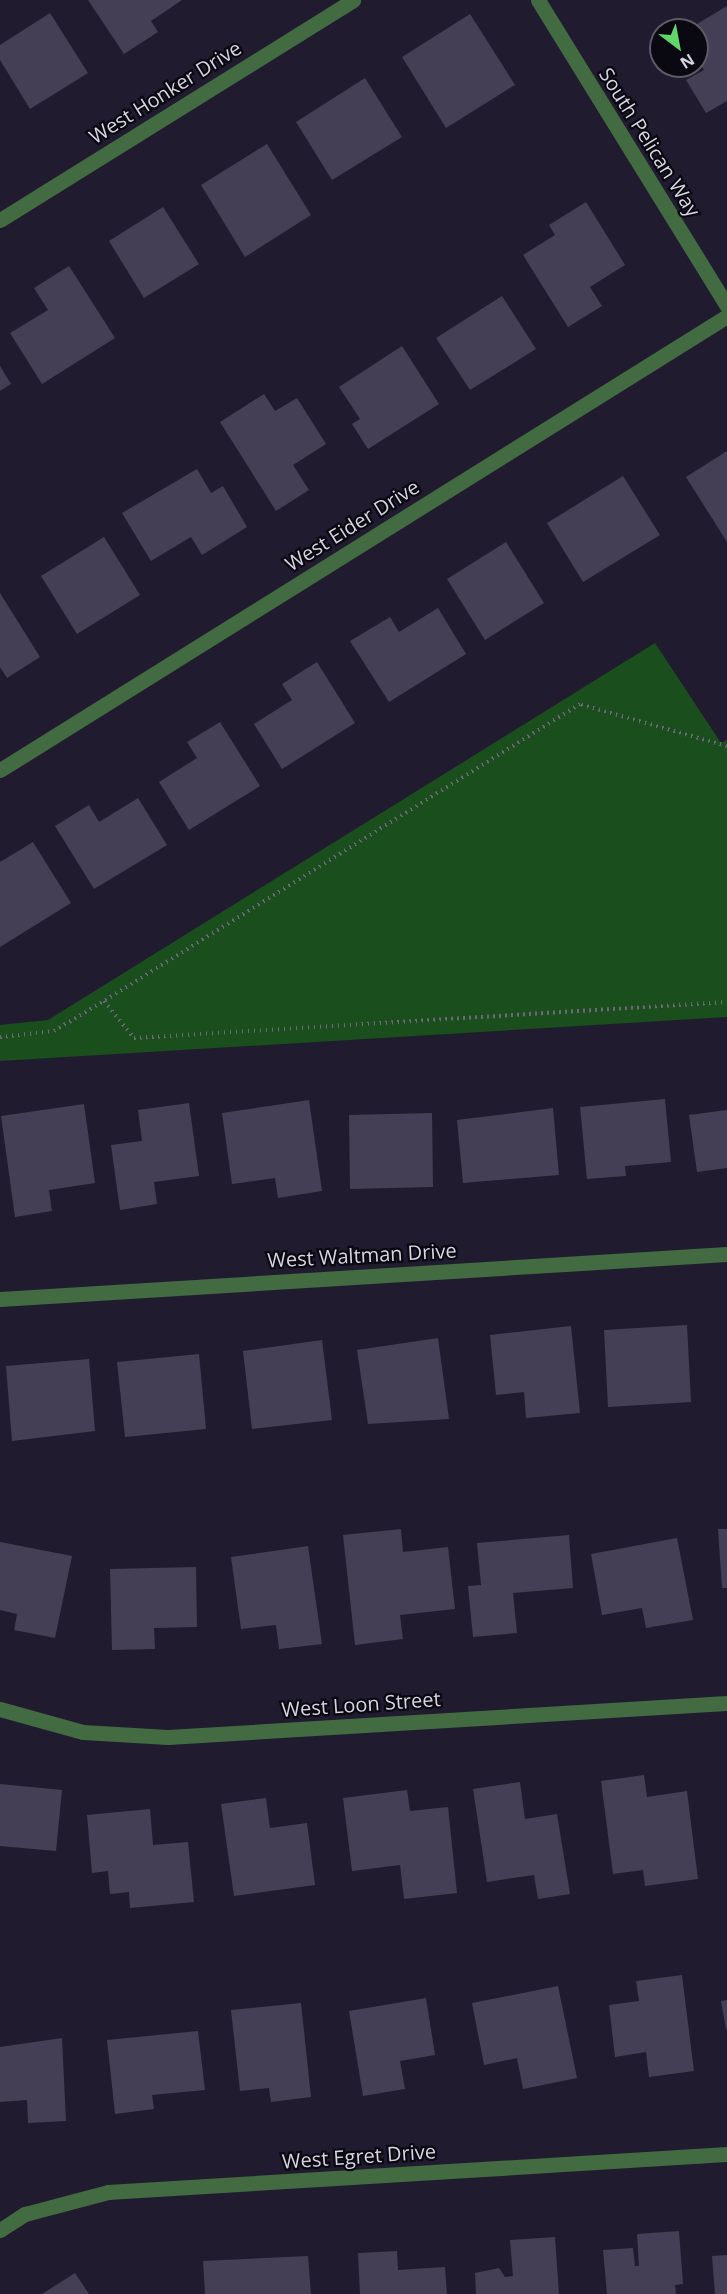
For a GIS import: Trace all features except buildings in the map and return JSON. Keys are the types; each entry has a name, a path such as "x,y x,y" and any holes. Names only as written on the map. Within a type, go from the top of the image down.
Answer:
{"street":[{"name":"West Honker Drive","path":"0,220 352,0"},
{"name":"South Pelican Way","path":"538,0 727,306"},
{"name":"West Eider Drive","path":"0,770 727,316"},
{"name":"West Waltman Drive","path":"0,1299 727,1254"},
{"name":"West Loon Street","path":"0,1709 83,1732 158,1737 727,1703"},
{"name":"West Egret Drive","path":"0,2230 25,2214 108,2192 727,2154"}],"path":[{"path":"0,1037 54,1031 580,704 727,746"},
{"path":"104,1001 134,1038 727,1002"}],"green space":[{"path":"655,643 721,743 727,740 727,1017 0,1061 0,1025 48,1020"}]}
